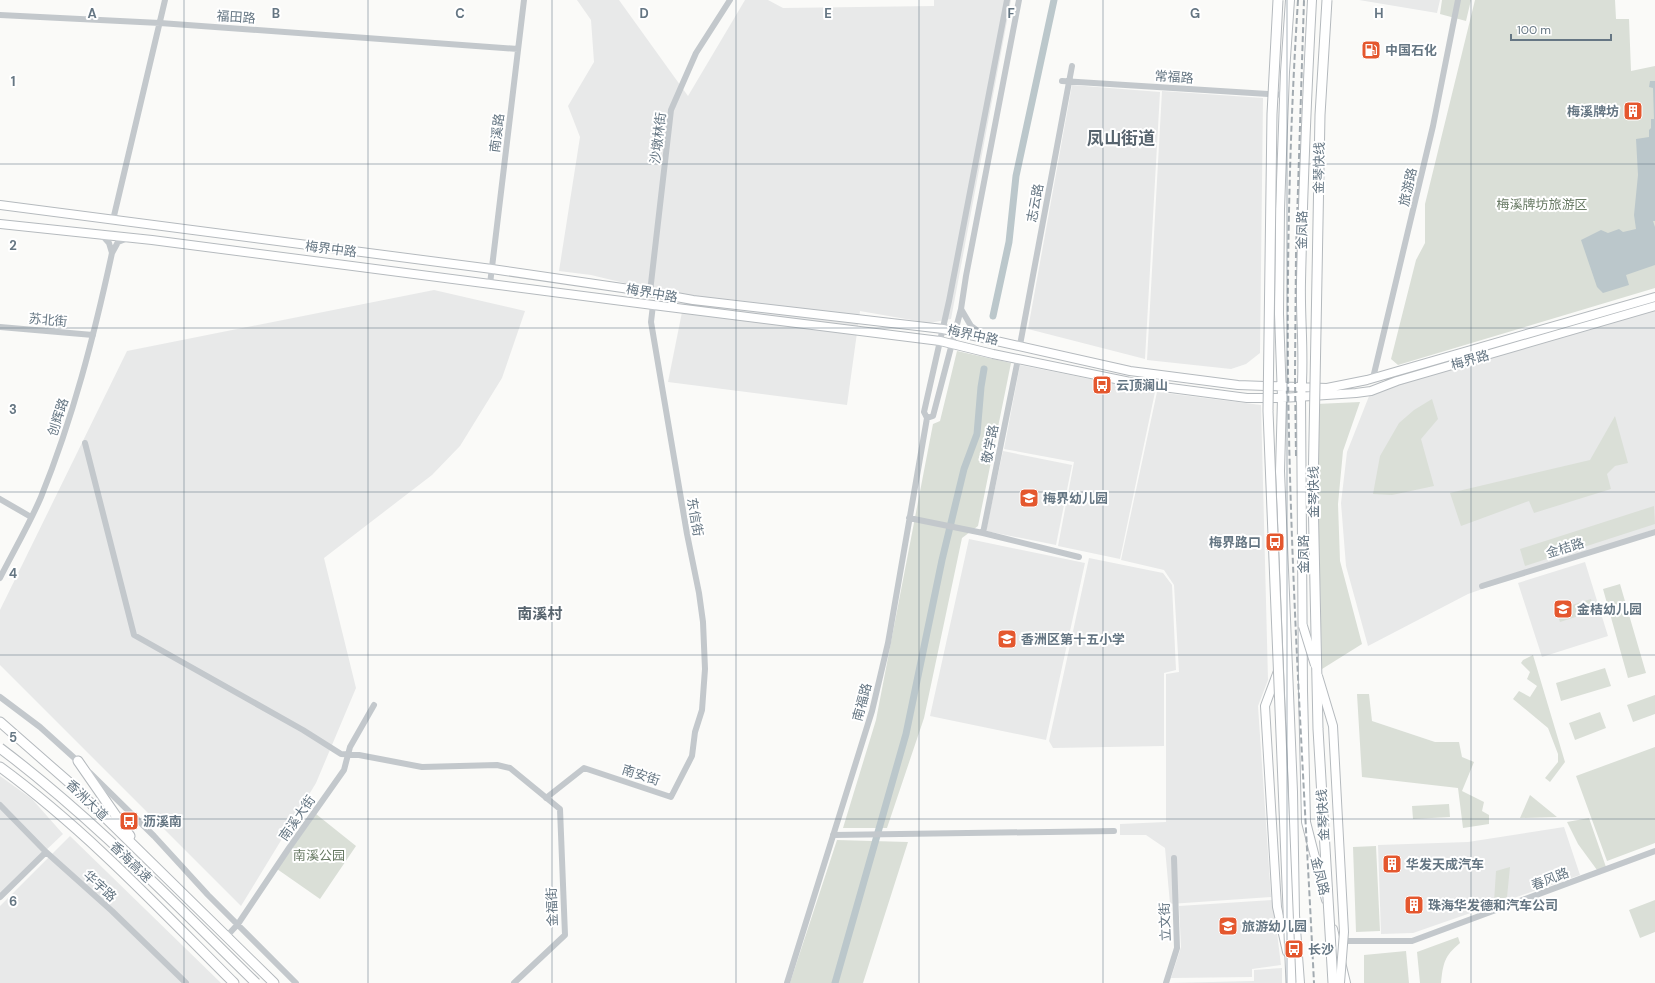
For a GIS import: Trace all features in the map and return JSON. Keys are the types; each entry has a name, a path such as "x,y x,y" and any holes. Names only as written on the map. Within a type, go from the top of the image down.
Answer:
{"highway":[{"path":"1278,0 1272,122 1268,411 1291,983"},
{"name":"金琴快线","path":"1327,0 1320,115 1313,492 1318,729 1333,983"},
{"name":"香洲大道","path":"0,722 72,785 274,983"},
{"name":"香洲大道","path":"0,744 54,789 251,983"},
{"name":"香海高速","path":"0,748 113,843 256,983"},
{"path":"78,761 142,854"},
{"name":"香海高速","path":"0,767 61,816 112,862 234,983"}],"main road":[{"name":"金凤路","path":"1290,0 1284,95 1280,209 1279,314 1282,386 1280,471 1293,792 1296,915 1300,983"},
{"name":"金凤路","path":"1312,0 1304,145 1301,290 1303,365 1301,397 1306,822 1346,983"},
{"name":"梅界中路","path":"0,205 492,269 650,292 693,300 943,329 1020,345 1130,371 1257,386 1302,386 1327,388 1373,378 1655,297"},
{"name":"梅界中路","path":"0,224 131,237 940,341 1018,359 1140,384 1248,398 1282,398"},
{"name":"梅界路","path":"1282,398 1325,396 1371,390 1655,306"},
{"path":"1303,365 1308,376 1327,388"},
{"path":"1257,386 1274,378 1281,367"},
{"path":"1303,626 1334,726 1344,932 1340,983"},
{"path":"1287,648 1265,706 1277,907 1290,963"}],"street":[{"path":"113,220 165,0"},
{"name":"南溪路","path":"490,284 524,0"},
{"name":"沙墩林街","path":"650,292 671,110 696,53 730,0"},
{"path":"1007,0 943,329 924,412 927,418 933,416 956,332 1019,0"},
{"name":"旅游路","path":"1373,378 1433,126 1458,0"},
{"name":"福田路","path":"0,15 160,23 518,49"},
{"name":"志云路","path":"1020,345 1072,66"},
{"name":"常福路","path":"1062,81 1284,95"},
{"path":"100,234 107,240 112,253"},
{"path":"112,253 118,242 131,237"},
{"name":"创辉路","path":"0,578 40,498 70,417 93,335 112,253"},
{"name":"东信街","path":"654,305 651,322 687,534 704,622 705,669 702,710 695,732"},
{"path":"961,309 971,326 986,338"},
{"name":"苏北街","path":"0,327 93,335"},
{"path":"1040,363 1042,350"},
{"name":"敬学路","path":"983,532 1018,359"},
{"name":"南福路","path":"787,983 872,711 888,643 927,418"},
{"path":"85,443 134,635 303,730 340,754 349,754 422,767 497,765 510,768 546,798"},
{"path":"0,499 31,517"},
{"path":"909,518 983,532 1079,557"},
{"name":"金桔路","path":"1482,586 1655,532"},
{"path":"0,698 40,727 78,761 154,836 208,895 296,983"},
{"name":"南溪大街","path":"226,936 238,924 344,770 350,746 374,705"},
{"name":"南安街","path":"546,798 584,768 671,797 692,756 695,732"},
{"name":"金福街","path":"514,983 565,935 560,809 546,798"},
{"name":"华宇路","path":"0,805 46,852 112,911 186,983"},
{"path":"833,835 1114,831"},
{"name":"春风路","path":"1335,941 1412,941 1655,851"},
{"path":"0,897 46,852"},
{"name":"立文街","path":"1166,983 1177,948 1174,858"}],"shaded area":[{"path":"577,0 619,0 688,96 745,0 768,0 783,8 934,6 934,0 1011,0 951,319 929,323 860,311 847,405 668,382 684,302 637,286 591,275 559,271 580,137 568,106 594,62 591,20"},
{"path":"1359,0 1440,0 1437,13"},
{"path":"1650,81 1655,81 1655,221 1653,221 1655,227 1655,265 1626,275 1629,285 1603,293 1597,287 1581,240 1601,230 1608,233 1619,229 1623,232 1636,229 1634,215 1638,175 1636,139 1649,137 1651,119 1654,119 1653,88 1649,87"},
{"path":"1072,85 1160,92 1145,359 1028,329"},
{"path":"1162,91 1263,98 1260,353 1246,364 1231,369 1147,360"},
{"path":"434,290 525,311 502,378 460,446 432,475 324,558 356,688 316,783 241,906 0,665 0,610 127,351"},
{"path":"1655,307 1655,529 1468,594 1368,646 1346,566 1341,503 1347,452 1371,391"},
{"path":"1020,365 1155,392 1120,559 1058,546 1074,462 1004,449"},
{"path":"1157,392 1261,405 1268,680 1258,706 1271,897 1170,904 1165,848 1146,835 1120,835 1120,824 1166,822 1166,674 1179,672 1174,585 1164,570 1121,560"},
{"name":"梅界幼儿园","path":"1003,451 1072,465 1056,545 986,531"},
{"name":"香洲区第十五小学","path":"969,539 1085,563 1046,740 930,716"},
{"path":"1089,558 1163,573 1172,585 1176,670 1164,673 1164,746 1053,748 1049,741"},
{"name":"金桔幼儿园","path":"1585,562 1608,636 1542,657 1518,583"},
{"path":"0,776 32,799 63,834 0,894"},
{"path":"1564,827 1580,875 1413,933 1381,934 1378,845 1468,842"},
{"path":"70,836 221,983 0,983 0,906"},
{"name":"旅游幼儿园","path":"1273,900 1281,965 1252,969 1252,977 1171,978 1181,947 1179,906"},
{"path":"1282,968 1282,983 1170,983 1254,981 1254,970"}],"green space":[{"path":"1442,0 1471,0 1466,21 1440,14"},
{"name":"梅溪牌坊旅游区","path":"1475,0 1615,0 1616,19 1629,19 1631,71 1655,66 1655,288 1398,365 1391,359 1416,260 1425,243 1425,204"},
{"path":"957,351 1011,363 978,526 962,538 924,718 887,828 843,828 876,720 933,424 940,421"},
{"path":"1432,399 1438,419 1421,439 1434,486 1392,495 1373,494 1380,456 1399,423 1414,410"},
{"path":"1360,402 1343,451 1338,504 1340,561 1362,644 1322,669 1316,404"},
{"path":"1615,416 1628,463 1615,466 1607,474 1611,489 1534,513 1529,501 1461,526 1450,493 1590,460"},
{"path":"1654,506 1655,524 1525,566 1520,549"},
{"path":"1620,584 1646,673 1628,678 1603,589"},
{"path":"1591,599 1594,611 1560,622 1556,610"},
{"path":"1533,655 1565,762 1550,782 1545,778 1558,762 1558,754 1548,728 1513,699 1519,691 1530,697 1537,686 1527,679 1530,672 1521,663 1523,660"},
{"path":"1605,668 1611,686 1561,701 1556,683"},
{"path":"1357,694 1369,694 1372,721 1435,742 1459,742 1462,757 1474,762 1462,791 1484,802 1482,811 1489,815 1489,824 1463,828 1458,788 1362,777"},
{"path":"1655,695 1655,714 1633,722 1627,705"},
{"path":"1600,712 1606,728 1575,740 1569,723"},
{"path":"1655,747 1655,843 1607,861 1576,776"},
{"path":"1530,795 1557,817 1520,818"},
{"path":"1449,804 1450,817 1413,819 1412,806"},
{"name":"南溪公园","path":"316,814 356,846 320,899 277,869"},
{"path":"1589,818 1606,867 1597,870 1578,844 1567,822"},
{"path":"837,840 908,842 863,983 790,983"},
{"path":"1376,846 1380,931 1356,932 1353,847"},
{"path":"1510,867 1507,897 1494,902 1496,871"},
{"path":"1655,900 1655,932 1640,938 1629,910"},
{"path":"1458,937 1460,943 1447,956 1441,983 1420,983 1417,952"},
{"path":"1406,951 1409,983 1364,983 1364,955"}],"waterway":[{"path":"993,316 1009,242 1016,176 1054,0"},
{"path":"835,983 906,734 942,560 964,469 977,434 984,369"}],"railway":[{"path":"1298,0 1293,92 1288,278 1289,448 1294,600 1314,983"},
{"path":"1296,456 1296,252 1304,0"}],"place":[{"name":"中国石化","path":"1371,50"},
{"name":"梅溪牌坊","path":"1633,111"},
{"name":"云顶澜山","path":"1102,385"},
{"name":"梅界幼儿园","path":"1029,498"},
{"name":"梅界路口","path":"1275,542"},
{"name":"金桔幼儿园","path":"1563,609"},
{"name":"香洲区第十五小学","path":"1007,639"},
{"name":"沥溪南","path":"129,821"},
{"name":"华发天成汽车","path":"1392,864"},
{"name":"珠海华发德和汽车公司","path":"1414,905"},
{"name":"旅游幼儿园","path":"1228,926"},
{"name":"长沙","path":"1294,949"}],"district":[{"name":"凤山街道","path":"1121,138"},
{"name":"南溪村","path":"540,614"}]}
